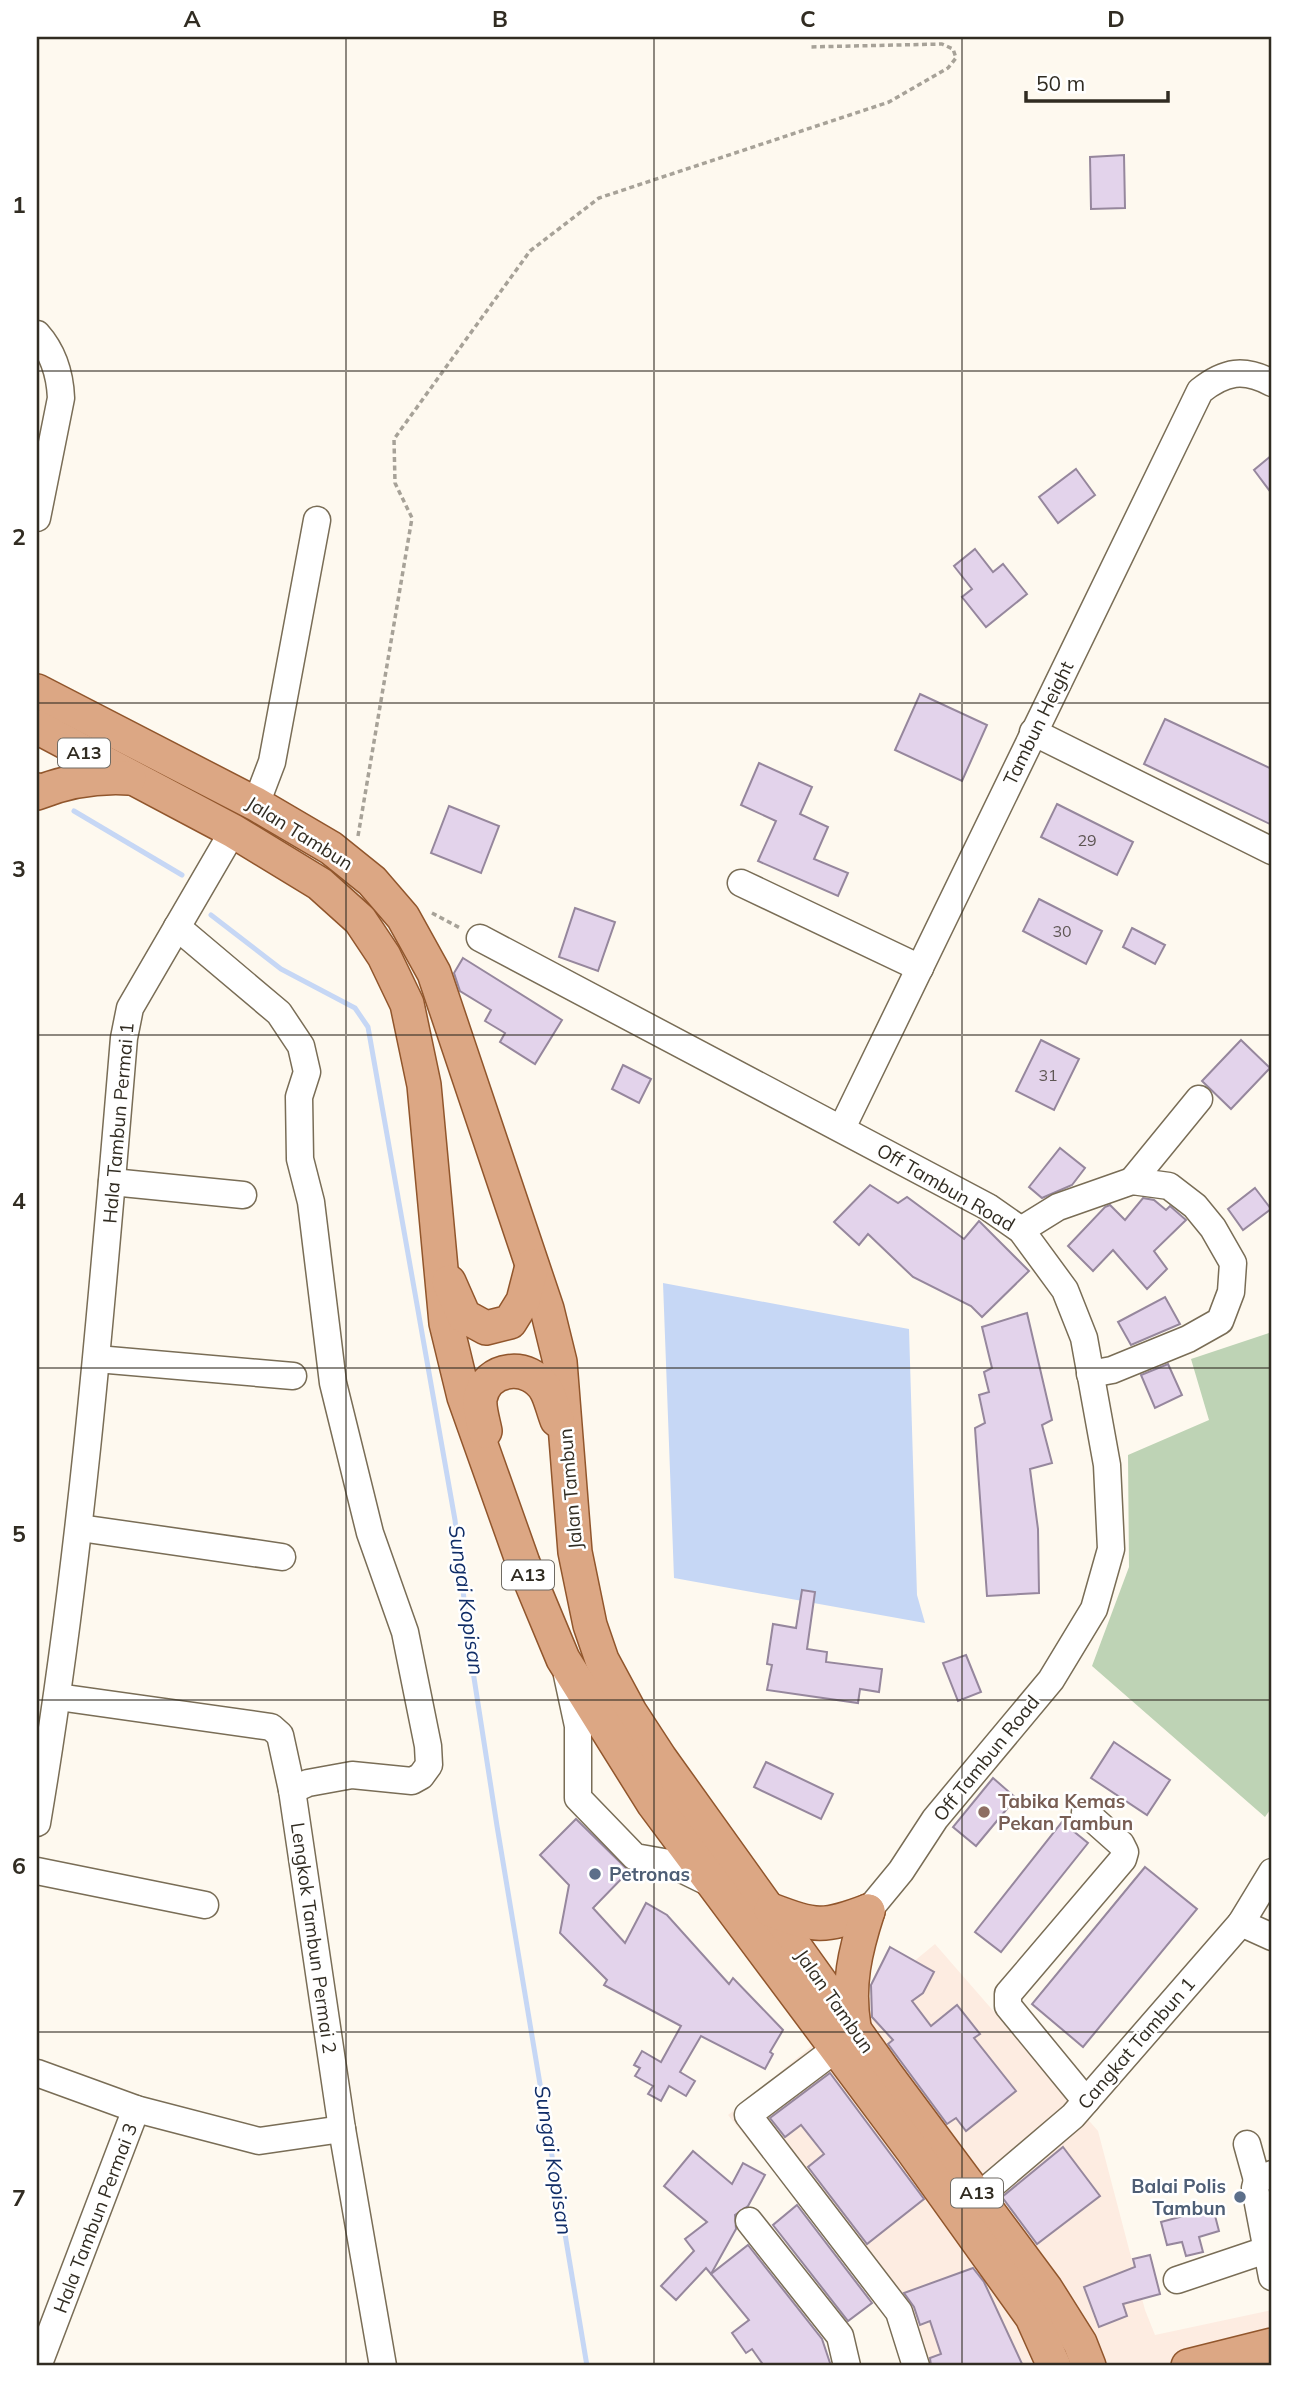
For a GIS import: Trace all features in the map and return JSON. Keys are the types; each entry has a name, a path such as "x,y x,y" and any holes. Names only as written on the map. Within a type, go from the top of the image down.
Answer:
{"main road":[{"name":"Jalan Tambun","path":"37,691 256,804 348,859 372,881 403,917 434,973 547,1309 560,1362 575,1552 590,1625 602,1660 629,1712 660,1758 801,1954 846,2038 1032,2317 1054,2366"},
{"name":"Jalan Tambun","path":"37,727 233,831 320,884 360,920 384,956 407,1004 424,1085 446,1323 464,1397 523,1563 563,1659 653,1802 715,1885 979,2196 1046,2289 1084,2355 1108,2366"},
{"path":"37,792 60,784 103,776 131,779"},
{"path":"441,1263 464,1316 486,1328 510,1322 523,1301 532,1266"},
{"path":"490,1468 480,1399 487,1382 507,1370 528,1373 545,1388 565,1442"},
{"path":"771,1910 809,1924 835,1924 868,1911"},
{"path":"846,2038 851,1972 868,1911"},
{"path":"1188,2366 1258,2354"}],"street":[{"path":"37,334 51,354 60,378 61,398 37,518"},
{"name":"Tambun Height","path":"842,1128 1200,391 1216,378 1237,371 1272,383"},
{"path":"256,804 272,762 317,520"},
{"path":"1033,732 1272,851"},
{"name":"Hala Tambun Permai 1","path":"37,1823 58,1697 80,1528 124,1038 130,1008 233,831"},
{"path":"741,883 920,968"},
{"path":"177,927 279,1013 301,1046 307,1072 299,1097 300,1159 311,1202 333,1383 370,1533 405,1632 428,1746 429,1765 421,1776 412,1781 352,1775 308,1783 292,1790"},
{"name":"Off Tambun Road","path":"480,939 988,1207 1021,1230 1065,1290 1084,1338 1107,1465 1111,1549 1094,1609 1051,1680 935,1819 901,1871 868,1911"},
{"path":"1132,1181 1199,1099"},
{"path":"1021,1230 1058,1207 1132,1181 1169,1186 1195,1206 1213,1228 1233,1263 1231,1292 1220,1321 1188,1339 1112,1370 1090,1374"},
{"path":"112,1182 243,1195"},
{"path":"97,1359 293,1376"},
{"path":"80,1528 282,1557"},
{"path":"563,1659 578,1726 578,1798 635,1857 669,1863 715,1885"},
{"name":"Lengkok Tambun Permai 2","path":"58,1697 271,1727 280,1735 292,1790 342,2129 383,2366"},
{"path":"1085,1812 1121,1844 1125,1852 1123,1859 1008,1994 1008,2006 1086,2101"},
{"path":"37,1871 205,1905"},
{"name":"Cangkat Tambun 1","path":"979,2196 1073,2116 1241,1923 1272,1872"},
{"path":"1241,1923 1272,1937"},
{"path":"846,2038 748,2115 899,2312 916,2366"},
{"path":"37,2073 136,2109 259,2141 342,2129"},
{"name":"Hala Tambun Permai 3","path":"38,2366 136,2109"},
{"path":"1247,2144 1264,2177 1255,2188 1272,2277"},
{"path":"749,2221 840,2336 848,2366"},
{"path":"1177,2280 1266,2250"}],"path":[{"path":"348,859 355,852 362,817 412,518 395,484 394,439 530,251 599,198 889,102 948,68 956,58 953,49 942,44 808,47"}],"shaded area":[{"path":"935,1944 1098,2131 1145,2310 1155,2335 1272,2310 1272,2366 901,2366 891,2314 728,2115"}],"green space":[{"path":"1272,1332 1272,1807 1265,1817 1092,1666 1129,1567 1128,1455 1209,1420 1191,1359"}],"water":[{"path":"663,1283 909,1329 917,1595 925,1623 674,1578"}],"building":[{"path":"1124,155 1125,208 1091,209 1090,157"},
{"path":"1272,455 1272,494 1254,470"},
{"path":"1076,469 1095,495 1058,523 1039,497"},
{"path":"975,549 993,572 1003,564 1027,594 986,627 962,597 972,589 954,566"},
{"path":"920,694 987,725 962,781 895,750"},
{"path":"1165,719 1272,769 1272,825 1144,764"},
{"path":"759,763 812,787 800,814 828,827 814,859 848,873 838,896 758,861 776,821 741,805"},
{"path":"1057,804 1133,842 1117,875 1041,837"},
{"path":"449,806 499,826 481,873 431,853"},
{"path":"1039,899 1102,931 1086,964 1023,931"},
{"path":"575,908 615,922 598,971 559,957"},
{"path":"1132,928 1165,945 1155,964 1123,947"},
{"path":"463,958 562,1020 535,1064 500,1042 505,1033 485,1021 491,1010 460,991 454,973"},
{"path":"1041,1040 1079,1059 1054,1110 1016,1091"},
{"path":"1241,1040 1270,1068 1231,1109 1202,1081"},
{"path":"623,1065 651,1079 639,1103 612,1089"},
{"path":"1060,1148 1085,1168 1072,1185 1042,1198 1029,1187"},
{"path":"870,1185 898,1203 907,1197 964,1239 979,1221 1029,1271 982,1317 971,1306 913,1277 868,1234 859,1245 834,1222"},
{"path":"1255,1188 1271,1209 1243,1230 1228,1209"},
{"path":"1143,1198 1154,1200 1166,1210 1170,1206 1186,1220 1154,1251 1167,1269 1147,1289 1113,1250 1093,1271 1068,1246 1105,1207 1110,1205 1125,1220"},
{"path":"1165,1297 1180,1324 1131,1345 1118,1322"},
{"path":"1027,1313 1052,1420 1042,1425 1052,1463 1030,1469 1038,1529 1039,1593 987,1596 975,1428 985,1423 979,1395 989,1392 984,1372 992,1368 982,1327"},
{"path":"1168,1364 1182,1395 1155,1408 1141,1375"},
{"path":"802,1590 815,1592 807,1649 827,1652 826,1662 882,1669 879,1692 860,1689 858,1703 767,1690 772,1665 767,1664 773,1624 796,1628"},
{"path":"966,1655 981,1692 958,1701 943,1663"},
{"path":"1114,1742 1170,1780 1147,1815 1091,1778"},
{"path":"766,1762 833,1794 821,1819 754,1787"},
{"name":"Tabika Kemas Pekan Tambun","path":"993,1778 1016,1798 976,1846 953,1827"},
{"path":"576,1819 629,1871 593,1908 625,1943 646,1903 667,1915 729,1984 733,1978 783,2030 770,2052 773,2054 765,2069 701,2036 680,2072 695,2081 686,2096 669,2086 661,2101 648,2094 653,2086 635,2076 640,2068 634,2065 642,2051 661,2062 681,2026 604,1985 607,1980 560,1933 569,1885 540,1855"},
{"path":"1062,1822 1088,1843 1001,1952 975,1932"},
{"path":"1145,1867 1197,1909 1083,2047 1032,2004"},
{"path":"890,1947 934,1972 923,1993 912,2001 931,2026 957,2005 980,2034 974,2038 1016,2091 966,2131 956,2118 947,2124 888,2044 893,2040 872,2017 871,1985"},
{"path":"830,2073 924,2199 867,2244 808,2167 824,2154 801,2125 785,2137 770,2118"},
{"path":"1063,2147 1100,2196 1037,2244 1002,2197"},
{"path":"693,2151 732,2184 743,2163 765,2175 748,2206 735,2215 736,2229 711,2274 706,2268 676,2300 661,2286 694,2251 685,2239 707,2222 664,2186"},
{"path":"797,2205 872,2303 848,2321 773,2225"},
{"path":"1213,2208 1219,2231 1199,2237 1203,2252 1186,2256 1182,2242 1167,2245 1161,2222"},
{"path":"748,2245 822,2339 831,2366 764,2366 752,2349 746,2353 732,2333 749,2320 711,2274"},
{"path":"1150,2255 1160,2294 1123,2304 1127,2316 1099,2327 1084,2287 1135,2267 1133,2259"},
{"path":"973,2268 984,2282 1023,2366 931,2366 930,2358 941,2354 930,2321 920,2325 914,2307 904,2293"}],"waterway":[{"path":"74,811 182,875"},
{"name":"Sungai Kopisan","path":"211,915 281,969 355,1008 368,1027 455,1520 470,1652 497,1826 587,2366"}],"place":[{"name":"Tabika Kemas Pekan Tambun","path":"984,1812"},
{"name":"Petronas","path":"595,1874"},
{"name":"Balai Polis Tambun","path":"1240,2197"}]}
